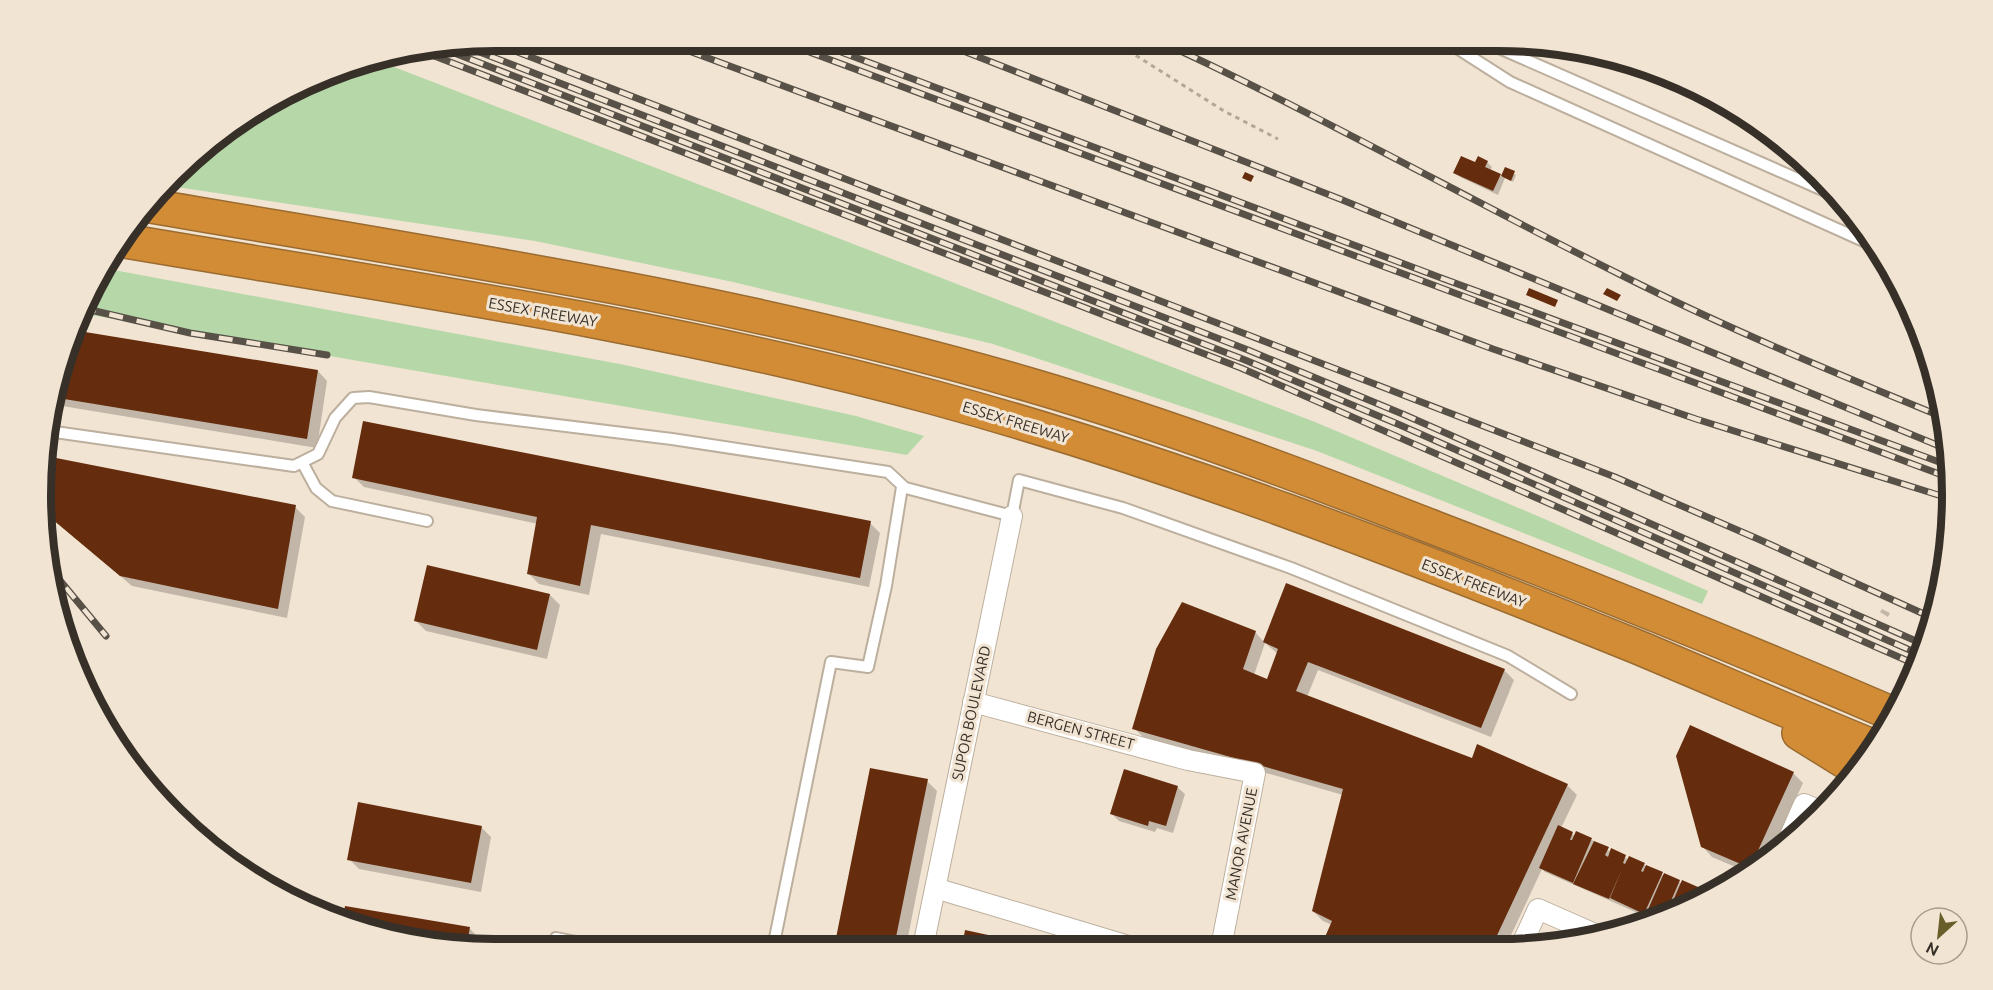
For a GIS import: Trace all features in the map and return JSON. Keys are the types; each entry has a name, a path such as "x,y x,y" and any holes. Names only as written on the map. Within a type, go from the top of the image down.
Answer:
{"highway":[{"path":"156,208 675,297 852,337 1033,386 1206,442 1344,492 1611,596 1886,711"},
{"name":"ESSEX FREEWAY","path":"131,242 663,334 813,366 933,397 1063,435 1227,490 1529,604 1866,743"},
{"path":"1760,698 1801,734 1850,765"}],"street":[{"name":"SUPOR BOULEVARD","path":"925,939 1012,516"},
{"name":"BERGEN STREET","path":"973,702 1188,760"},
{"name":"MANOR AVENUE","path":"1188,760 1255,774 1222,939"},
{"path":"935,888 1105,939"},
{"path":"1525,938 1538,909 1585,930"}],"lane":[{"path":"1462,51 1510,82 1861,240"},
{"path":"1507,51 1819,188"},
{"path":"56,432 294,466 318,454 335,418 353,398 369,397 477,415 672,439 888,472 904,487 1012,516"},
{"path":"302,462 316,488 333,501 427,521"},
{"name":"SUPOR BOULEVARD","path":"1012,516 1019,480 1123,508 1291,568 1508,656 1571,694"},
{"path":"775,939 831,662 868,667 886,586 902,487 904,487"}],"path":[{"path":"1129,51 1224,111 1278,139"}],"green space":[{"path":"387,64 1315,422 1708,591 1702,604 1317,451 993,344 733,282 535,241 175,187 202,161 273,110 325,85"},
{"path":"112,270 625,365 856,416 924,436 907,455 90,315"}],"building":[{"path":"1461,156 1475,162 1478,156 1488,161 1485,167 1501,174 1493,191 1453,173"},
{"path":"1505,167 1515,171 1511,181 1501,176"},
{"path":"1245,172 1254,176 1251,182 1242,178"},
{"path":"1529,288 1558,300 1555,307 1526,295"},
{"path":"1607,288 1621,295 1617,301 1603,294"},
{"path":"83,332 318,370 307,439 62,399"},
{"path":"363,421 871,521 860,578 591,525 580,586 527,574 537,517 352,478"},
{"path":"53,457 296,505 278,609 120,576 52,519"},
{"path":"427,565 550,594 537,650 414,621"},
{"path":"1286,583 1505,669 1481,728 1308,662 1296,691 1472,758 1477,744 1568,784 1495,939 1324,939 1332,921 1312,911 1343,789 1132,729 1156,649 1182,602 1256,631 1243,669 1267,679 1278,649 1263,642"},
{"path":"1690,725 1794,772 1755,856 1743,865 1701,847 1676,756"},
{"path":"870,768 928,779 896,939 836,939"},
{"path":"1124,769 1178,786 1166,826 1149,821 1148,826 1110,814"},
{"path":"358,802 482,826 471,883 347,860"},
{"path":"1558,825 1573,832 1570,840 1576,831 1592,838 1573,883 1539,868"},
{"path":"1594,841 1609,847 1605,855 1608,857 1611,848 1626,855 1623,863 1625,864 1629,856 1645,863 1641,871 1643,872 1646,865 1663,872 1644,914 1610,898 1622,869 1609,899 1573,884"},
{"path":"1664,873 1680,880 1669,904 1646,913"},
{"path":"1682,880 1698,887 1696,892 1672,903"},
{"path":"345,906 470,927 468,938 437,935 380,924 344,912"},
{"path":"965,930 1007,939 963,939"}],"railway":[{"path":"515,51 1615,477 1925,615"},
{"path":"689,51 1493,349 1696,419 1942,496"},
{"path":"807,51 1941,475"},
{"path":"839,51 1941,463"},
{"path":"963,51 1340,199 1939,446"},
{"path":"1180,51 1276,97 1661,295 1781,350 1934,413"},
{"path":"478,52 1248,350 1405,415 1917,641"},
{"path":"455,53 1245,360 1400,425 1913,651"},
{"path":"433,56 1241,368 1909,662"},
{"path":"92,310 190,333 327,355"},
{"path":"60,580 106,636"}]}
